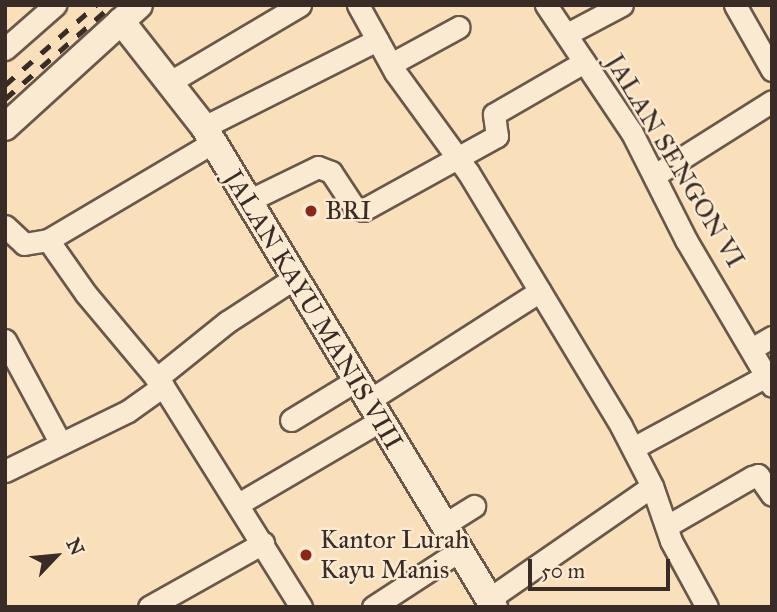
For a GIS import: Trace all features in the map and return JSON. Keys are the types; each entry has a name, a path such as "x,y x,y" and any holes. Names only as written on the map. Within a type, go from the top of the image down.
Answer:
{"street":[{"path":"5,49 55,5"},
{"path":"170,82 300,5"},
{"path":"358,5 391,64 458,159 633,447 652,486 698,603"},
{"name":"JALAN SENGON VI","path":"546,5 655,175 686,240 769,381"},
{"path":"566,34 622,5"},
{"path":"735,5 772,70"},
{"path":"5,127 130,13"},
{"name":"JALAN KAYU MANIS VIII","path":"130,13 170,82 208,135 442,526 492,603"},
{"path":"391,64 459,27"},
{"path":"5,226 24,244 48,240 208,135 377,40"},
{"path":"246,202 318,167 331,172 354,207 363,209 498,135 494,114 584,62"},
{"path":"655,175 772,101"},
{"path":"48,240 160,382 240,503 301,607"},
{"path":"5,471 128,411 227,322 293,279"},
{"path":"240,503 368,401 540,291"},
{"path":"751,349 772,337"},
{"path":"5,340 60,442"},
{"path":"633,447 769,381"},
{"path":"291,420 368,401"},
{"path":"667,526 758,475 772,495"},
{"path":"492,603 652,486"},
{"path":"442,526 474,506"},
{"path":"149,607 263,543"},
{"path":"373,607 459,551"}],"railway":[{"path":"5,85 96,5"},
{"path":"5,99 112,5"}],"place":[{"name":"BRI","path":"311,211"},
{"name":"Kantor Lurah Kayu Manis","path":"306,555"}]}
